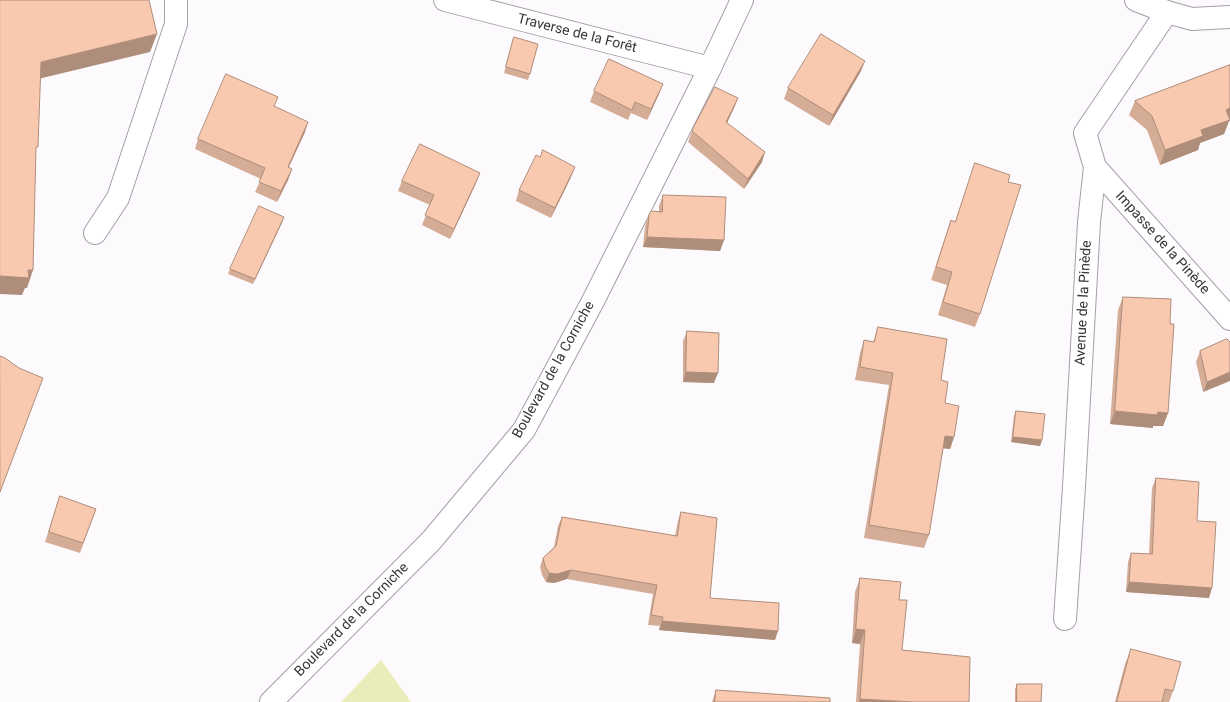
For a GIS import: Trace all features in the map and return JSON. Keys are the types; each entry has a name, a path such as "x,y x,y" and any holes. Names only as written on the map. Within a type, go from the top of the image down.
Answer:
{"street":[{"path":"95,233 118,198 176,24 176,0"},
{"name":"Traverse de la Forêt","path":"445,0 710,68"},
{"name":"Boulevard de la Corniche","path":"271,702 431,541 524,430 593,301 710,68 742,0"},
{"path":"1136,0 1166,12 1192,19 1230,17"},
{"name":"Avenue de la Pinède","path":"1065,619 1089,222 1095,167 1085,133 1166,12"},
{"name":"Impasse de la Pinède","path":"1095,167 1230,319"}],"green space":[{"path":"381,660 411,702 341,702"}],"building":[{"path":"0,0 149,0 157,34 41,62 38,147 36,147 33,270 28,270 29,278 0,276"},
{"path":"821,34 865,61 833,115 788,88"},
{"path":"514,37 538,44 530,74 506,67"},
{"path":"609,59 663,84 651,109 635,102 632,110 594,91"},
{"path":"1230,65 1230,108 1226,110 1230,120 1201,130 1203,136 1165,150 1152,116 1135,101"},
{"path":"226,74 278,97 274,106 308,122 288,167 292,169 281,191 259,182 265,168 198,139"},
{"path":"715,87 738,98 726,122 765,152 748,179 692,131"},
{"path":"420,144 480,173 454,229 425,215 434,195 402,181"},
{"path":"543,150 575,167 555,208 519,190 536,155 540,157"},
{"path":"975,163 1010,175 1008,182 1021,185 980,314 943,302 952,272 936,267 951,220 955,222"},
{"path":"663,195 726,197 724,240 647,237 649,215 651,211 662,212"},
{"path":"259,206 284,217 255,279 230,269"},
{"path":"1123,297 1171,299 1170,324 1174,324 1168,413 1158,412 1157,415 1115,411"},
{"path":"878,327 947,339 941,380 948,382 945,403 959,406 954,437 945,436 929,535 869,525 893,373 860,367 864,340 874,342"},
{"path":"687,331 719,333 718,373 686,372"},
{"path":"1227,339 1230,342 1230,372 1207,382 1200,351"},
{"path":"0,356 19,368 43,378 0,492"},
{"path":"1016,411 1045,414 1042,440 1013,437"},
{"path":"1156,478 1199,482 1197,521 1216,522 1212,588 1129,582 1131,553 1152,554"},
{"path":"60,496 96,509 83,543 49,532"},
{"path":"681,512 717,518 710,598 779,603 778,631 662,621 663,617 651,615 657,585 571,570 557,574 549,573 545,566 543,558 556,546 562,517 677,536"},
{"path":"860,578 901,582 899,600 907,600 902,650 970,657 969,702 913,702 860,699 865,630 856,629"},
{"path":"1131,649 1181,662 1173,691 1165,689 1162,702 1117,702"},
{"path":"1017,684 1042,684 1041,702 1017,702"},
{"path":"716,690 830,698 830,702 715,702"}]}
